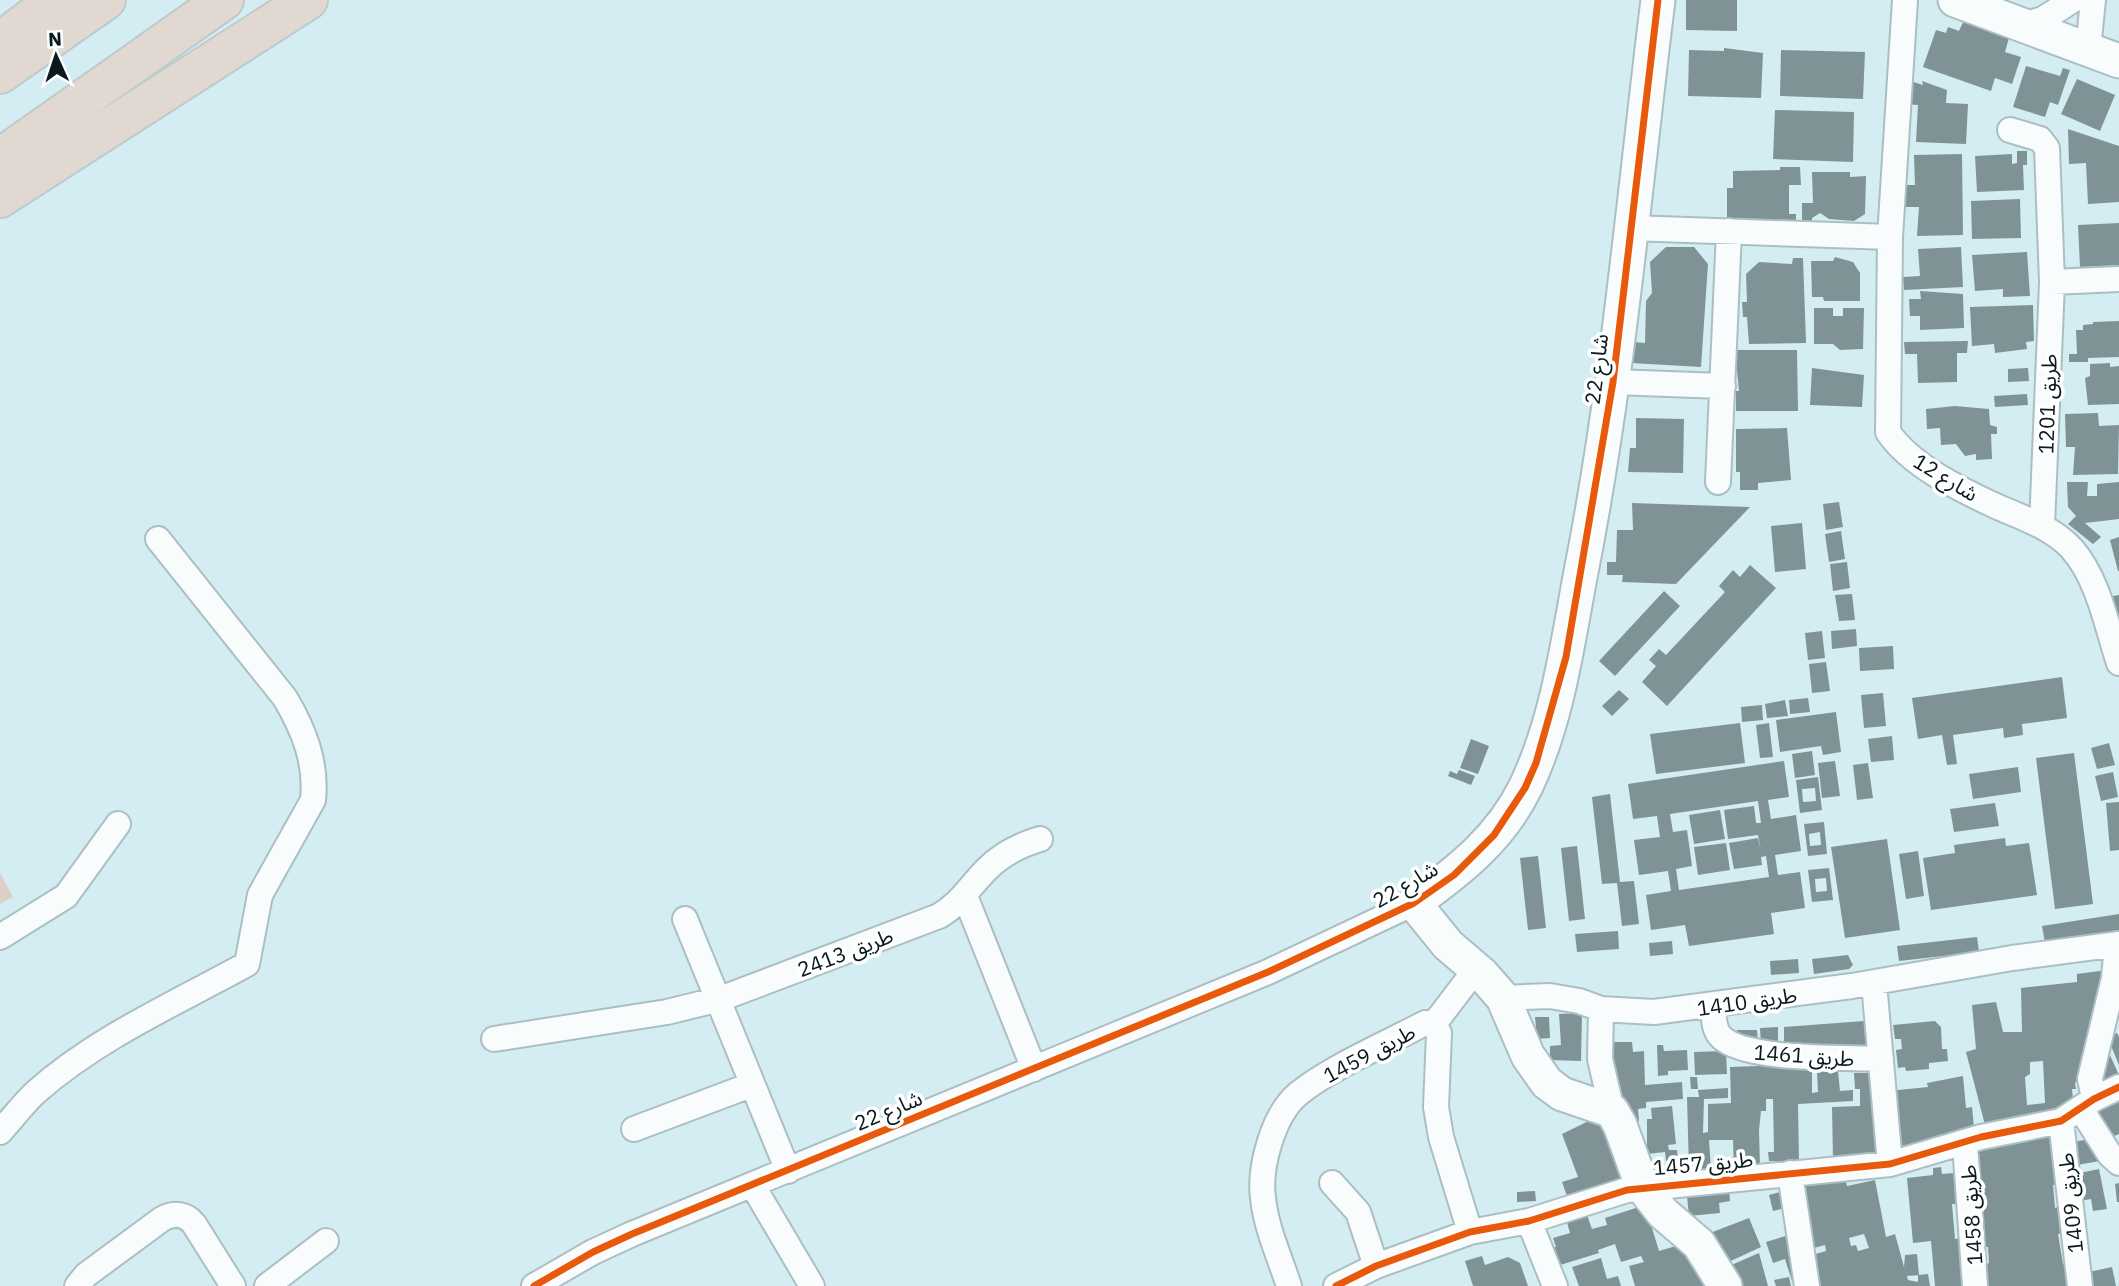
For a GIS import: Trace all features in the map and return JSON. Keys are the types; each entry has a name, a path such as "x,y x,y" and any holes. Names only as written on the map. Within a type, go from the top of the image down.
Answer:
{"highway":[{"path":"0,43 55,0"},
{"path":"0,74 106,0"},
{"path":"0,158 224,0"},
{"path":"0,198 307,0"}],"street":[{"name":"شارع 22","path":"548,1283 632,1234 1268,972 1413,903 1454,875 1494,835 1525,789 1536,763 1566,657 1595,502 1613,383 1658,0"},
{"name":"شارع 12","path":"1905,0 1890,237 1888,432 1898,447 1926,467 1987,502 2042,526 2072,548 2085,568 2119,663"},
{"path":"1955,0 2119,61"},
{"path":"2023,25 2043,19 2073,0"},
{"path":"2088,49 2093,0"},
{"name":"طريق 1201","path":"2010,130 2040,139 2047,148 2052,282 2042,526"},
{"path":"1630,228 1890,237"},
{"path":"1718,482 1729,232"},
{"path":"2052,282 2119,279"},
{"path":"1613,383 1723,386"},
{"path":"0,1132 36,1093 75,1063 118,1035 247,964 260,895 313,800 315,782 309,750 285,698 158,539"},
{"path":"0,937 66,896 118,824"},
{"name":"طريق 2413","path":"494,1040 667,1012 720,999 939,916 965,896 994,862 1023,844 1040,839"},
{"path":"965,896 1034,1069"},
{"path":"1413,903 1448,946 1476,969 1503,998 1528,1056 1547,1083 1562,1094 1612,1111"},
{"path":"685,919 720,999 751,1085 788,1171"},
{"name":"طريق 1410","path":"1503,998 1550,996 1601,1009 1654,1012 1713,1007 1874,983 2012,958 2118,944"},
{"name":"طريق 1409","path":"2080,1286 2078,1110 2090,1079 2114,978 2118,944"},
{"path":"1434,1024 1476,969"},
{"name":"طريق 1461","path":"1874,983 1890,1164"},
{"name":"طريق 1461","path":"1713,1007 1719,1036 1742,1051 1881,1059"},
{"path":"1601,1009 1600,1059 1612,1111 1620,1125 1642,1186 1663,1213 1699,1244 1725,1286"},
{"name":"طريق 1459","path":"1289,1286 1263,1199 1265,1168 1280,1118 1295,1096 1317,1080 1425,1023 1434,1024 1439,1033 1436,1107 1441,1137 1470,1232"},
{"path":"634,1129 751,1085"},
{"name":"طريق 1457","path":"1335,1286 1376,1266 1470,1232 1529,1221 1642,1186 1890,1164 2078,1110 2119,1087"},
{"path":"2078,1110 2110,1155 2119,1163"},
{"name":"طريق 1458","path":"1965,1144 1975,1286"},
{"path":"1790,1173 1807,1286"},
{"path":"1332,1183 1358,1212 1376,1266"},
{"path":"753,1186 812,1286"},
{"path":"77,1286 97,1267 162,1219 174,1214 186,1217 194,1224 233,1286"},
{"path":"1529,1221 1555,1286"},
{"path":"267,1286 326,1241"}],"shaded area":[{"path":"0,873 13,897 0,904"}],"building":[{"path":"1686,0 1737,0 1737,31 1686,30"},
{"path":"1963,22 2009,38 2005,52 2021,57 2012,84 1995,78 1991,91 1923,67 1936,30 1946,33 1948,27 1959,31"},
{"path":"1724,48 1763,53 1761,98 1688,96 1689,50 1724,51"},
{"path":"1781,50 1865,52 1863,99 1780,96"},
{"path":"2026,66 2060,76 2063,68 2070,70 2058,105 2050,102 2045,117 2013,107"},
{"path":"2077,79 2115,95 2100,131 2061,114"},
{"path":"1907,80 1923,85 1922,81 1947,90 1946,103 1968,104 1966,144 1916,142 1918,105 1904,104"},
{"path":"1775,110 1854,112 1853,162 1773,159"},
{"path":"2068,129 2119,146 2119,202 2088,204 2086,163 2069,164"},
{"path":"2017,151 2027,151 2027,165 2023,165 2024,190 1977,192 1975,156 2012,154 2012,164 2017,163"},
{"path":"1962,154 1963,235 1917,236 1919,207 1905,207 1905,185 1915,185 1914,155"},
{"path":"1780,167 1800,167 1801,185 1789,185 1789,214 1796,214 1796,226 1727,220 1727,188 1733,188 1733,171 1780,170"},
{"path":"1812,172 1850,172 1850,177 1866,176 1865,214 1854,221 1829,219 1820,213 1812,218 1812,226 1802,225 1802,203 1813,203"},
{"path":"2020,199 2021,238 1972,239 1971,201"},
{"path":"2119,223 2119,265 2080,267 2078,225"},
{"path":"1666,247 1694,247 1708,264 1701,367 1631,363 1632,342 1645,343 1646,301 1652,293 1650,262"},
{"path":"1961,247 1963,287 1904,290 1903,277 1920,276 1918,249"},
{"path":"2027,252 2030,296 2003,297 2003,289 1975,291 1972,255"},
{"path":"1835,257 1853,262 1860,273 1860,301 1824,301 1823,297 1812,297 1811,261 1833,261"},
{"path":"1793,258 1803,258 1806,343 1749,344 1747,317 1743,317 1742,302 1747,302 1746,274 1759,262 1792,264"},
{"path":"1920,291 1963,294 1964,328 1920,330 1920,316 1910,316 1909,299 1921,299"},
{"path":"2033,305 2034,341 2026,342 2027,349 1995,353 1994,344 1972,346 1970,307"},
{"path":"1814,308 1833,308 1833,316 1843,316 1843,308 1864,308 1863,349 1840,350 1833,344 1814,344"},
{"path":"2119,321 2119,357 2069,362 2069,354 2077,354 2076,330 2083,330 2083,325 2093,322"},
{"path":"1968,341 1967,353 1957,353 1957,382 1918,383 1917,354 1905,354 1904,342"},
{"path":"1735,350 1797,350 1798,411 1736,411 1736,391 1739,391"},
{"path":"2110,363 2110,367 2119,366 2119,404 2088,405 2085,378 2090,376 2090,364"},
{"path":"1812,368 1864,375 1862,407 1810,405"},
{"path":"2028,368 2029,381 2008,382 2008,369"},
{"path":"2027,394 2028,405 1995,407 1994,396"},
{"path":"1955,406 1989,409 1990,425 1997,427 1997,434 1991,434 1992,459 1976,460 1976,454 1965,456 1956,444 1941,445 1940,428 1927,429 1926,409"},
{"path":"2098,413 2099,426 2119,425 2118,474 2073,475 2075,447 2066,447 2065,414"},
{"path":"1636,418 1684,419 1683,473 1628,472 1630,448 1636,448"},
{"path":"1787,428 1791,480 1758,483 1758,490 1740,490 1740,472 1736,472 1736,429"},
{"path":"2067,482 2088,482 2087,496 2097,496 2097,484 2119,482 2119,519 2085,523 2101,537 2093,544 2068,524 2076,516 2068,507"},
{"path":"1839,502 1843,527 1826,530 1823,504"},
{"path":"1632,503 1750,507 1676,584 1622,582 1623,575 1607,575 1607,562 1616,562 1617,530 1633,530"},
{"path":"1802,523 1806,569 1775,572 1771,526"},
{"path":"1841,531 1845,559 1829,562 1825,534"},
{"path":"2119,537 2119,571 2118,571 2110,540"},
{"path":"1847,562 1850,588 1833,591 1830,564"},
{"path":"1750,565 1776,588 1667,706 1642,682 1656,666 1649,660 1659,649 1666,655 1725,592 1719,586 1733,570 1740,577"},
{"path":"1664,591 1680,606 1615,676 1599,661"},
{"path":"1852,594 1855,620 1839,621 1835,595"},
{"path":"2119,595 2119,615 2118,615 2113,596"},
{"path":"1856,629 1857,646 1832,649 1831,631"},
{"path":"1822,631 1825,658 1808,660 1805,633"},
{"path":"1893,646 1894,669 1860,671 1859,648"},
{"path":"1826,662 1830,691 1812,693 1809,664"},
{"path":"2062,677 2067,718 2022,724 2023,735 2004,738 2003,728 1953,735 1957,764 1947,765 1942,735 1918,739 1912,698"},
{"path":"1619,690 1629,699 1612,716 1602,706"},
{"path":"1883,693 1886,726 1864,728 1861,695"},
{"path":"1808,698 1810,712 1790,714 1789,700"},
{"path":"1785,700 1788,716 1767,718 1765,704"},
{"path":"1762,705 1763,720 1742,722 1741,707"},
{"path":"1836,712 1841,752 1823,755 1821,746 1780,752 1776,720"},
{"path":"1740,723 1745,763 1656,774 1650,734"},
{"path":"1769,723 1773,757 1760,758 1756,725"},
{"path":"1892,736 1894,760 1871,762 1868,739"},
{"path":"1471,739 1489,746 1478,774 1460,768"},
{"path":"2109,743 2115,765 2097,769 2091,748"},
{"path":"1812,751 1815,775 1795,778 1792,754"},
{"path":"2074,753 2093,904 2055,909 2036,758"},
{"path":"1784,761 1789,797 1768,800 1771,819 1796,815 1801,851 1775,855 1778,875 1800,872 1805,908 1771,913 1774,934 1689,946 1685,925 1651,930 1646,895 1671,891 1668,871 1639,875 1634,840 1660,837 1657,816 1633,819 1628,784","holes":["1758,801 1761,823 1756,823 1754,806 1724,810 1728,839 1758,835 1761,851 1758,838 1729,843 1734,869 1762,865 1761,857 1766,856 1769,877 1679,890 1676,869 1692,866 1687,830 1673,832 1670,814"]},
{"path":"1835,761 1840,796 1822,798 1818,763"},
{"path":"1868,763 1873,798 1857,800 1853,765"},
{"path":"2018,767 2021,792 1973,799 1969,774"},
{"path":"1459,770 1475,776 1471,785 1448,776 1450,771 1457,774"},
{"path":"2113,772 2118,797 2101,801 2095,776"},
{"path":"1818,777 1822,810 1800,813 1796,780","holes":["1815,788 1816,801 1803,802 1802,789"]},
{"path":"1610,794 1620,882 1634,881 1639,924 1622,926 1617,883 1602,884 1592,797"},
{"path":"2119,802 2119,850 2110,851 2106,803"},
{"path":"1995,803 1999,826 1954,832 1950,809"},
{"path":"1720,810 1725,839 1694,844 1689,815"},
{"path":"1824,822 1827,854 1808,856 1804,824","holes":["1820,832 1821,845 1810,846 1809,834"]},
{"path":"2005,838 2006,846 2029,843 2037,895 1931,910 1923,858 1955,853 1954,845"},
{"path":"1887,839 1900,930 1845,938 1831,847"},
{"path":"1726,843 1730,870 1698,875 1694,847"},
{"path":"1577,846 1585,919 1569,921 1561,848"},
{"path":"1918,851 1924,896 1906,899 1899,854"},
{"path":"1538,856 1546,928 1528,930 1520,858"},
{"path":"1829,868 1833,900 1812,902 1808,870","holes":["1826,878 1827,891 1816,892 1815,879"]},
{"path":"2119,914 2119,932 2045,943 2042,926"},
{"path":"1618,931 1619,949 1577,952 1575,934"},
{"path":"1977,937 1979,952 1899,961 1897,946"},
{"path":"1672,941 1673,954 1650,956 1649,943"},
{"path":"1848,955 1853,965 1849,969 1814,974 1812,959"},
{"path":"1798,959 1799,973 1771,975 1770,961"},
{"path":"2107,970 2090,1070 2075,1083 2076,1089 2072,1089 2074,1111 1985,1125 1966,1052 1976,1049 1972,1005 1996,1002 2003,1032 2022,1032 2021,988 2077,982 2077,974","holes":["2043,1061 2045,1103 2027,1105 2025,1077 2030,1074 2030,1062"]},
{"path":"1582,1013 1581,1061 1550,1060 1550,1046 1561,1045 1559,1014"},
{"path":"1535,1017 1549,1017 1550,1038 1537,1039"},
{"path":"1864,1021 1865,1036 1869,1036 1870,1053 1784,1045 1784,1027"},
{"path":"1935,1021 1941,1027 1942,1049 1947,1049 1948,1061 1929,1063 1929,1069 1906,1071 1905,1067 1898,1068 1896,1050 1902,1049 1901,1039 1895,1039 1893,1025"},
{"path":"1778,1027 1778,1044 1761,1045 1760,1028"},
{"path":"1737,1030 1757,1030 1758,1043 1737,1044"},
{"path":"2117,1033 2119,1037 2119,1065 2107,1036"},
{"path":"2103,1040 2119,1075 2096,1089"},
{"path":"1612,1042 1632,1042 1633,1052 1644,1051 1645,1085 1682,1082 1683,1099 1646,1102 1646,1108 1638,1109 1639,1121 1628,1122 1605,1054"},
{"path":"1657,1045 1663,1045 1664,1051 1687,1050 1688,1070 1668,1071 1668,1075 1658,1076"},
{"path":"1726,1051 1727,1074 1695,1075 1694,1052"},
{"path":"1812,1064 1812,1093 1818,1092 1817,1072 1838,1071 1840,1091 1853,1090 1853,1101 1798,1104 1799,1161 1769,1161 1768,1152 1774,1152 1773,1099 1766,1099 1766,1111 1761,1111 1759,1130 1760,1166 1740,1165 1740,1170 1734,1170 1733,1140 1709,1140 1711,1169 1689,1170 1687,1097 1699,1097 1698,1090 1728,1088 1728,1098 1704,1099 1703,1133 1708,1132 1708,1104 1731,1103 1730,1067"},
{"path":"1854,1073 1876,1073 1882,1159 1833,1159 1832,1107 1860,1106 1860,1089 1855,1089"},
{"path":"1963,1076 1966,1108 1972,1107 1975,1138 1894,1149 1888,1091 1928,1087 1927,1083"},
{"path":"1690,1077 1697,1077 1698,1089 1691,1089"},
{"path":"2119,1096 2119,1134 2105,1140 2091,1108"},
{"path":"1672,1106 1676,1144 1668,1145 1669,1150 1677,1150 1678,1160 1666,1161 1665,1152 1647,1154 1647,1119 1652,1119 1651,1108"},
{"path":"1597,1117 1625,1180 1567,1196 1562,1182 1578,1177 1562,1134"},
{"path":"2053,1133 2057,1185 2053,1185 2055,1208 2060,1206 2063,1233 2058,1234 2063,1264 2067,1263 2070,1286 1979,1286 1978,1267 1989,1263 1988,1247 1982,1247 1974,1204 1981,1199 1980,1169 1976,1169 1974,1155 1983,1146"},
{"path":"2096,1138 2100,1161 2071,1166 2067,1143"},
{"path":"1941,1167 1942,1174 1954,1173 1957,1204 1952,1204 1955,1239 1961,1238 1965,1286 1935,1286 1931,1241 1913,1243 1907,1178 1933,1175 1933,1168"},
{"path":"2099,1169 2107,1209 2093,1211 2091,1199 2080,1201 2075,1174"},
{"path":"1844,1175 1847,1186 1875,1180 1886,1237 1895,1234 1904,1267 1905,1255 1917,1254 1919,1275 1928,1274 1930,1286 1814,1286 1812,1255 1826,1251 1825,1245 1814,1248 1808,1218 1795,1188","holes":["1864,1234 1869,1248 1858,1251 1856,1245 1851,1246 1849,1238","1918,1275 1918,1282 1908,1280 1907,1276"]},
{"path":"2119,1183 2119,1202 2117,1202 2115,1184"},
{"path":"1729,1189 1730,1201 1719,1203 1720,1213 1689,1216 1687,1196"},
{"path":"1787,1190 1792,1206 1773,1211 1769,1195"},
{"path":"1535,1191 1536,1201 1517,1202 1517,1192"},
{"path":"1645,1205 1659,1251 1686,1243 1712,1286 1635,1286 1629,1266 1644,1262 1641,1256 1621,1262 1615,1244 1598,1250 1599,1253 1557,1266 1552,1248 1556,1247 1553,1238 1570,1233 1566,1219 1586,1212 1592,1229 1607,1225 1605,1218"},
{"path":"1749,1218 1761,1247 1722,1265 1701,1233 1708,1229 1710,1233"},
{"path":"1789,1235 1801,1278 1792,1281 1785,1259 1773,1263 1766,1242"},
{"path":"1759,1253 1768,1286 1740,1286 1729,1266"},
{"path":"1482,1256 1485,1265 1508,1257 1520,1263 1528,1286 1473,1286 1465,1261"},
{"path":"1601,1258 1607,1279 1618,1276 1621,1286 1579,1286 1572,1267"},
{"path":"2112,1267 2116,1286 2086,1286 2084,1273"},
{"path":"1789,1277 1791,1286 1776,1286 1774,1280"}],"cycle path":[{"path":"534,1286 593,1252 632,1234 1268,972 1414,903 1454,875 1494,835 1525,788 1536,763 1566,657 1613,382 1658,0"},
{"path":"1336,1286 1376,1266 1470,1232 1529,1221 1627,1190 1890,1164 1981,1137 2061,1121 2094,1099 2119,1087"}]}
